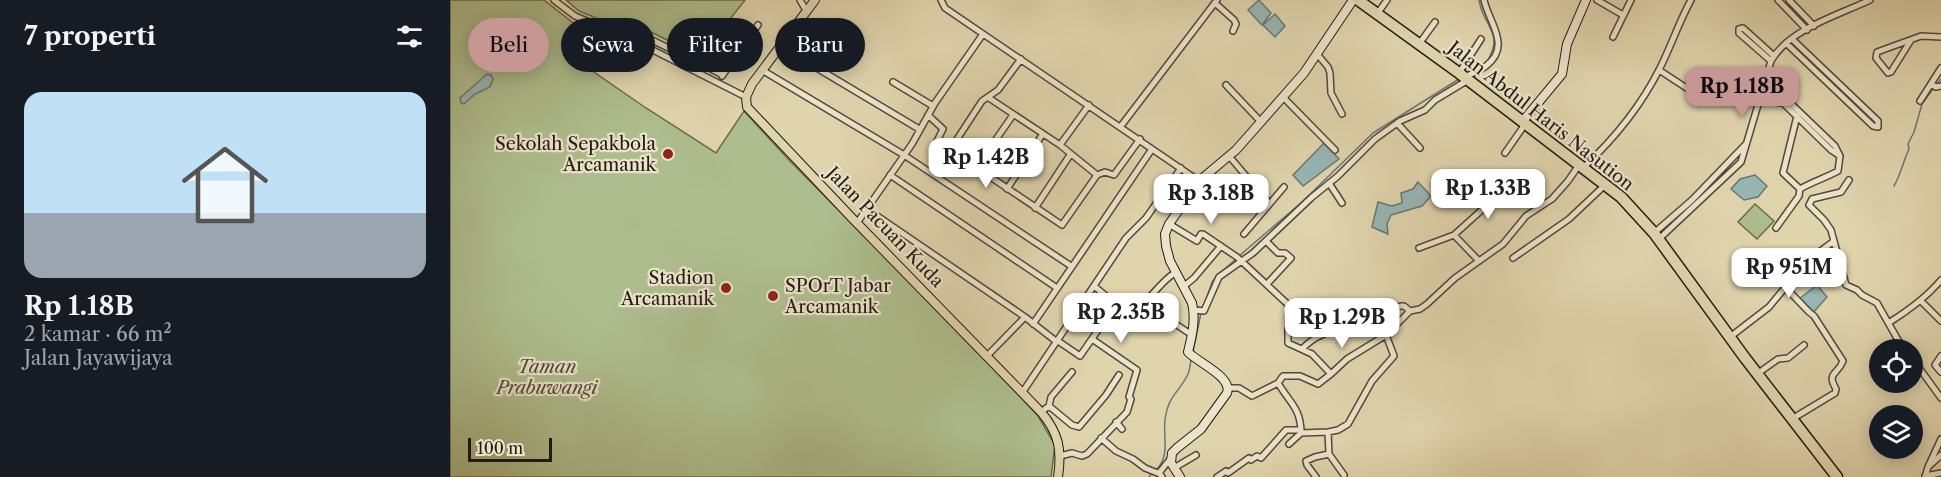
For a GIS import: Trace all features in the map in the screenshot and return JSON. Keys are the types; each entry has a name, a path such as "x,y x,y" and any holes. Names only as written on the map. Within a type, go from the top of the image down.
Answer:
{"highway":[{"name":"Jalan Abdul Haris Nasution","path":"1358,0 1464,76 1621,196 1656,237 1757,374 1837,477"}],"main road":[{"path":"802,18 815,0"},
{"path":"763,69 775,53"},
{"path":"746,97 748,90 761,72"},
{"name":"Jalan Pacuan Kuda","path":"746,97 746,104 750,110 857,223 1024,391 1052,425 1058,440 1060,456 1058,477"}],"street":[{"path":"554,0 580,18"},
{"path":"800,0 807,12"},
{"path":"940,0 945,8 1199,181"},
{"path":"1199,311 1175,273 1166,246 1165,234 1169,224 1199,181 1229,156 1283,98 1317,54 1353,0"},
{"path":"1377,14 1387,0"},
{"path":"1229,388 1228,384 1188,352 1199,311 1219,277 1266,241 1375,139 1397,123 1425,110 1464,76 1487,66 1499,45 1497,31 1489,17 1484,0"},
{"path":"1597,0 1623,15"},
{"path":"1613,37 1631,0"},
{"path":"1229,388 1239,388 1252,396 1278,383 1283,376 1294,375 1318,384 1347,359 1386,335 1410,311 1420,309 1427,304 1455,278 1503,244 1526,216 1552,199 1582,165 1618,132 1645,96 1690,0"},
{"path":"1778,0 1807,30"},
{"path":"1789,0 1814,26"},
{"path":"1656,237 1686,216 1741,162 1773,58 1792,39 1807,30 1870,0"},
{"path":"1504,153 1524,122 1562,74 1567,44 1583,1"},
{"path":"1121,126 1216,2 1234,20 1236,24 1233,31"},
{"path":"1419,44 1435,22"},
{"path":"1743,28 1773,58 1739,33 1739,29 1743,28"},
{"path":"857,223 983,34"},
{"path":"1911,40 1891,72 1888,72 1876,58 1877,52 1921,36 1941,37"},
{"path":"1464,76 1481,39"},
{"path":"1786,44 1873,126 1878,127 1878,121 1792,39"},
{"path":"655,41 723,75"},
{"path":"655,50 746,97"},
{"path":"1317,54 1328,67 1331,93 1342,114"},
{"path":"950,150 982,101 989,98 1021,59"},
{"path":"1920,101 1936,85 1941,68"},
{"path":"1659,70 1688,89"},
{"path":"763,71 904,155 1071,266"},
{"path":"717,82 725,72"},
{"path":"824,72 919,129"},
{"path":"1831,86 1835,81"},
{"path":"893,82 933,106"},
{"path":"1226,85 1261,122"},
{"path":"1721,86 1751,102 1760,100 1783,103 1835,146 1840,156 1838,171 1800,189 1799,196 1776,228"},
{"path":"989,98 1060,145 1097,175"},
{"path":"1283,98 1335,150"},
{"path":"1060,145 1089,105"},
{"path":"928,115 943,129 937,141 1062,225 1097,175 1105,172 1114,175 1140,139"},
{"path":"976,168 1013,115"},
{"path":"1798,115 1783,173 1800,189"},
{"path":"1397,123 1420,148"},
{"path":"1007,189 1042,135"},
{"path":"1656,237 1747,143"},
{"path":"1033,324 1152,149"},
{"path":"1035,208 1070,155"},
{"path":"1229,156 1269,203"},
{"path":"1024,391 1126,238 1146,218 1181,168"},
{"path":"890,175 1057,288"},
{"path":"1849,180 1841,192 1814,198 1809,206 1831,230 1846,285 1874,300 1890,322 1898,339"},
{"path":"1329,183 1342,203"},
{"path":"1513,258 1569,219 1606,184"},
{"path":"1419,248 1454,235 1484,208 1500,186"},
{"path":"1244,234 1284,187"},
{"path":"867,209 1080,356 1103,323"},
{"path":"1169,224 1197,241 1203,234 1221,246 1267,284 1296,312 1304,307 1312,312 1333,305 1338,330"},
{"path":"1454,235 1479,261"},
{"path":"1266,241 1278,253 1285,253 1291,258 1267,284"},
{"path":"1730,337 1768,307 1807,261 1834,241"},
{"path":"1183,286 1194,278 1221,246"},
{"path":"1094,286 1131,316 1158,290 1165,279 1175,273"},
{"path":"1890,322 1921,301 1941,280"},
{"path":"1785,287 1814,316 1843,361 1831,380 1836,389 1835,393 1792,419"},
{"path":"1921,301 1941,321"},
{"path":"1302,349 1318,335 1372,322 1392,308 1404,306 1410,311"},
{"path":"1291,308 1288,316 1288,343 1312,354 1331,374"},
{"path":"987,356 1026,317"},
{"path":"1171,321 1192,335"},
{"path":"1217,477 1226,471 1228,473 1249,458 1251,460 1257,456 1261,458 1286,430 1328,432 1338,430 1348,424 1372,381 1394,356 1386,335"},
{"path":"1060,456 1072,453 1084,456 1128,410 1132,383 1137,370 1092,339"},
{"path":"1757,374 1778,359 1788,358 1804,345"},
{"path":"1941,357 1935,362 1941,372"},
{"path":"1041,412 1049,406 1051,397 1072,372"},
{"path":"1923,373 1941,398"},
{"path":"1049,406 1072,425 1079,426 1119,375"},
{"path":"1278,383 1297,408 1301,431"},
{"path":"1101,438 1116,451 1157,473 1177,448 1201,429 1229,388"},
{"path":"1116,422 1122,429"},
{"path":"1290,444 1301,431"},
{"path":"1328,432 1329,454 1344,475"},
{"path":"1925,477 1941,440"},
{"path":"1316,477 1306,461 1329,454"},
{"path":"1174,468 1196,455"},
{"path":"1928,467 1941,455"},
{"path":"1171,458 1180,477"},
{"path":"1925,477 1941,473"}],"green space":[{"name":"Taman Prabuwangi","path":"450,0 544,0 567,18 561,18 561,72 594,72 716,153 744,111 787,158 985,358 1038,416 1055,445 1051,477 450,477"},
{"path":"566,0 745,0 731,18 667,18 667,40 655,34 655,18 596,18 579,11"},
{"path":"1755,204 1774,221 1757,239 1738,222"}],"water":[{"path":"1259,0 1271,13 1262,25 1248,10"},
{"path":"1275,14 1285,26 1275,37 1263,25"},
{"path":"487,74 493,79 490,87 475,94 464,104 461,103 460,98"},
{"path":"1324,143 1339,159 1303,186 1293,175"},
{"path":"1755,175 1767,186 1758,197 1744,200 1731,189 1740,179"},
{"path":"1418,182 1431,196 1422,206 1391,215 1387,224 1388,234 1372,227 1378,202 1392,206 1402,203 1401,193 1413,189"},
{"path":"1755,252 1775,261 1768,272 1749,261"},
{"path":"1833,257 1841,275 1832,282 1818,266"},
{"path":"1817,285 1827,297 1812,314 1799,299"}],"waterway":[{"path":"1479,0 1494,37 1492,53 1486,63"},
{"path":"1239,256 1302,202 1373,133 1459,79"},
{"path":"1938,83 1941,79"},
{"path":"1894,186 1909,149 1908,144 1922,104 1933,89"},
{"path":"1219,274 1236,259"},
{"path":"1204,306 1216,277"},
{"path":"1193,352 1201,313"},
{"path":"1157,469 1165,452 1167,411 1188,374 1191,360"},
{"path":"1149,477 1153,472"}],"place":[{"name":"Sekolah Sepakbola Arcamanik","path":"668,154"},
{"name":"Stadion Arcamanik","path":"726,288"},
{"name":"SPOrT Jabar Arcamanik","path":"773,296"}]}
